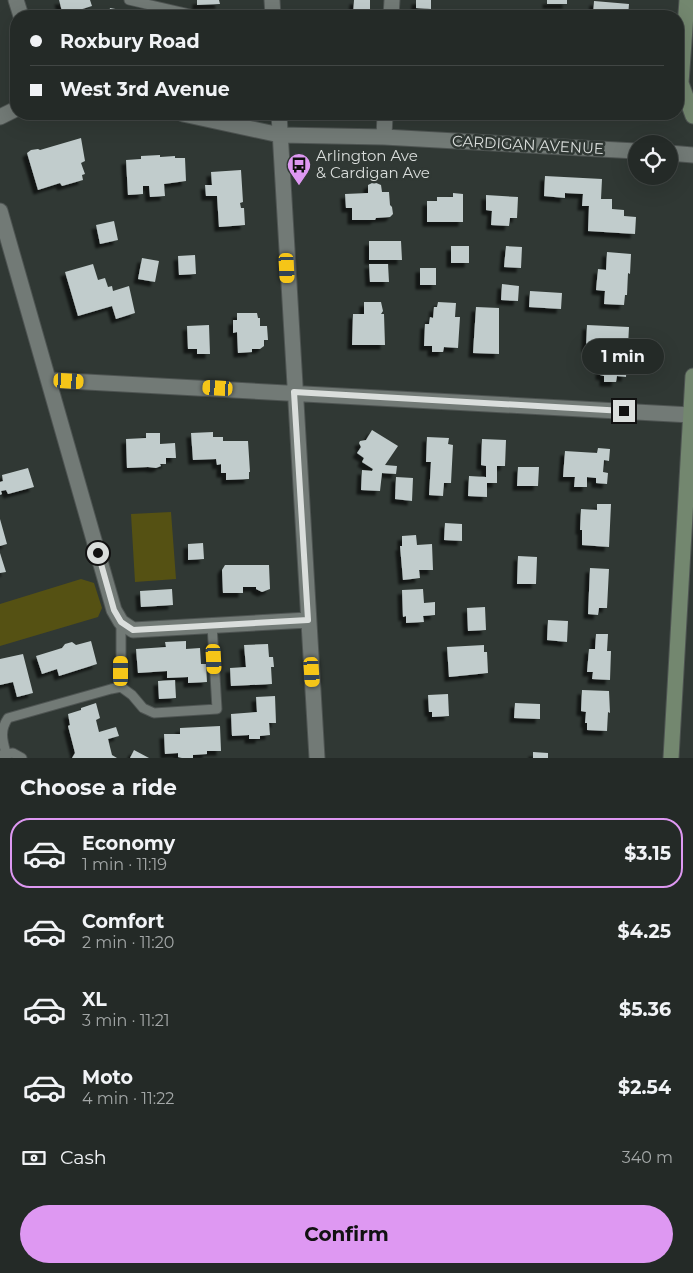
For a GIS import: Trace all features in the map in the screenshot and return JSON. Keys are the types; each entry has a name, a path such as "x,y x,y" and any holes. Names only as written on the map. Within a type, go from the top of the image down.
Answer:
{"street":[{"path":"684,42 687,0"},
{"path":"684,92 693,116"},
{"name":"CARDIGAN AVENUE","path":"210,120 280,135 384,137 628,151"},
{"path":"279,120 317,758"},
{"path":"384,137 385,120"},
{"path":"678,154 693,155"},
{"path":"0,211 50,380 114,610 121,622 133,630 308,620"},
{"path":"672,758 693,376"},
{"path":"50,380 692,415"}],"lane":[{"path":"129,0 170,10 173,0"},
{"path":"121,622 121,687"},
{"path":"22,758 13,753 3,754 2,725 8,718 111,688 121,687 132,695 143,708 154,713 217,709 212,625"}],"shaded area":[{"path":"171,512 176,579 135,582 131,514"},
{"path":"81,579 94,583 102,608 98,617 0,646 0,604"}],"building":[{"path":"59,0 90,0 92,6 79,10 62,10"},
{"path":"197,0 219,0 220,4 197,5"},
{"path":"354,0 370,0 370,10 353,10"},
{"path":"416,0 431,0 431,9 416,8"},
{"path":"547,0 567,0 567,4 547,4"},
{"path":"594,1 629,4 628,10 593,10"},
{"path":"81,138 85,161 81,163 85,174 82,175 83,180 62,186 60,183 38,190 27,153 31,150 40,150"},
{"path":"160,155 160,157 175,156 175,158 185,158 186,181 164,184 165,196 150,197 149,186 143,186 143,194 128,195 126,160 141,159 141,156"},
{"path":"241,170 243,202 240,203 241,208 244,208 245,225 219,227 217,196 206,196 205,185 212,185 211,172"},
{"path":"545,176 602,179 601,199 612,199 612,209 624,210 624,216 636,217 635,234 588,231 589,206 582,206 583,194 565,193 565,198 544,196"},
{"path":"374,182 381,185 382,192 389,192 393,214 390,217 376,218 375,220 352,220 352,208 346,208 345,194 368,193 368,185"},
{"path":"453,193 463,194 463,222 427,222 427,201 437,201 437,197 453,197"},
{"path":"486,195 518,197 517,218 510,218 509,226 491,225 492,211 486,210"},
{"path":"114,221 118,240 100,244 96,225"},
{"path":"369,241 401,241 402,260 369,260"},
{"path":"451,246 469,246 469,263 451,263"},
{"path":"506,246 522,247 521,268 504,267"},
{"path":"607,252 631,254 630,274 628,273 627,295 625,295 624,305 604,304 605,291 596,290 598,269 606,270"},
{"path":"195,255 196,274 179,275 178,256"},
{"path":"142,258 159,261 155,282 138,279"},
{"path":"93,264 98,280 105,278 108,287 112,286 113,291 129,286 135,313 116,319 112,306 78,316 65,272"},
{"path":"369,264 388,264 389,282 370,282"},
{"path":"420,268 436,268 436,285 420,285"},
{"path":"502,284 519,286 518,301 501,300"},
{"path":"530,291 562,293 561,309 529,307"},
{"path":"364,302 381,302 383,311 381,314 384,314 385,345 352,345 353,314 364,314"},
{"path":"438,302 456,303 455,317 460,317 458,348 444,347 443,352 432,352 432,346 424,346 425,324 429,324 430,317 433,318 434,307 437,307"},
{"path":"476,307 499,308 499,354 473,353"},
{"path":"237,313 257,313 258,318 260,318 260,326 267,326 268,340 264,340 264,346 260,349 252,349 252,352 238,353 237,332 233,333 233,320 237,320"},
{"path":"209,325 210,354 197,354 197,349 188,349 187,326"},
{"path":"587,325 629,327 628,346 625,345 624,358 627,359 626,377 617,376 616,382 604,382 604,376 600,375 602,349 586,348"},
{"path":"372,430 398,446 385,465 397,466 396,474 382,473 380,491 361,490 362,470 372,471 373,469 362,462 364,458 357,453 361,447 360,441 366,440"},
{"path":"213,432 213,437 223,437 223,441 248,441 249,479 226,480 226,473 221,473 221,464 217,465 216,459 193,460 191,433"},
{"path":"146,433 160,433 160,444 175,443 176,458 166,458 166,464 160,464 161,466 156,468 127,468 126,439 146,438"},
{"path":"427,437 449,438 448,444 453,445 451,483 444,483 443,496 429,495 431,462 426,462"},
{"path":"482,439 506,440 505,466 497,466 497,483 487,483 487,497 468,496 469,476 486,477 486,466 481,465"},
{"path":"598,448 610,449 609,461 604,460 603,472 608,473 607,484 596,483 596,478 587,477 587,487 574,487 575,477 563,477 565,451 597,453"},
{"path":"518,467 539,467 538,486 517,486"},
{"path":"28,468 34,487 8,494 6,490 1,491 2,494 0,495 0,482 3,481 2,475"},
{"path":"396,477 413,478 412,501 395,499"},
{"path":"597,504 611,504 609,547 582,545 582,530 580,530 581,509 597,510"},
{"path":"0,519 7,544 0,546"},
{"path":"445,523 462,524 462,541 444,540"},
{"path":"416,535 417,545 432,544 433,570 419,570 420,578 403,580 400,546 402,546 402,536"},
{"path":"203,543 204,559 188,560 188,544"},
{"path":"0,553 6,572 0,573"},
{"path":"518,556 537,557 536,584 517,584"},
{"path":"225,565 269,565 270,589 262,592 256,589 256,587 243,587 243,593 223,593 222,570"},
{"path":"590,568 609,569 607,608 599,608 598,615 588,614"},
{"path":"172,589 173,605 141,607 140,591"},
{"path":"423,589 424,603 435,602 435,615 423,616 424,622 406,623 406,616 403,617 402,590"},
{"path":"485,607 486,630 468,631 467,608"},
{"path":"548,620 568,621 567,642 547,640"},
{"path":"596,634 608,634 607,651 611,651 610,680 592,679 593,672 587,672 589,649 595,649"},
{"path":"91,641 97,664 59,676 57,669 42,674 36,656 62,648 65,644 72,642 76,645"},
{"path":"186,641 186,649 200,648 201,664 206,664 207,682 188,683 188,677 167,678 167,671 138,673 136,649 166,647 165,642"},
{"path":"268,644 269,657 273,657 274,667 271,667 272,684 231,686 230,668 246,667 244,645"},
{"path":"484,645 484,652 487,652 488,673 449,677 447,647"},
{"path":"23,654 33,693 17,697 13,682 0,685 0,659"},
{"path":"175,680 176,698 159,699 158,681"},
{"path":"582,690 609,691 610,713 608,712 607,731 587,730 587,723 585,723 586,712 581,711"},
{"path":"448,694 449,716 432,717 432,712 429,712 428,695"},
{"path":"275,696 276,723 269,723 270,735 260,736 260,739 249,739 249,735 232,736 231,714 257,712 256,697"},
{"path":"96,703 100,718 96,720 99,732 116,727 119,736 108,739 112,755 117,758 72,758 75,753 68,726 70,725 68,714"},
{"path":"515,703 540,704 540,719 514,718"},
{"path":"220,726 221,751 207,751 207,754 193,755 193,758 178,757 178,753 165,754 164,734 180,734 180,728"},
{"path":"134,750 149,758 130,758"},
{"path":"533,752 548,753 548,758 533,758"}],"place":[{"name":"Arlington Ave & Cardigan Ave","path":"299,186"}],"route":[{"path":"98,553 114,610 121,622 133,630 308,620 294,392 624,411"}]}
